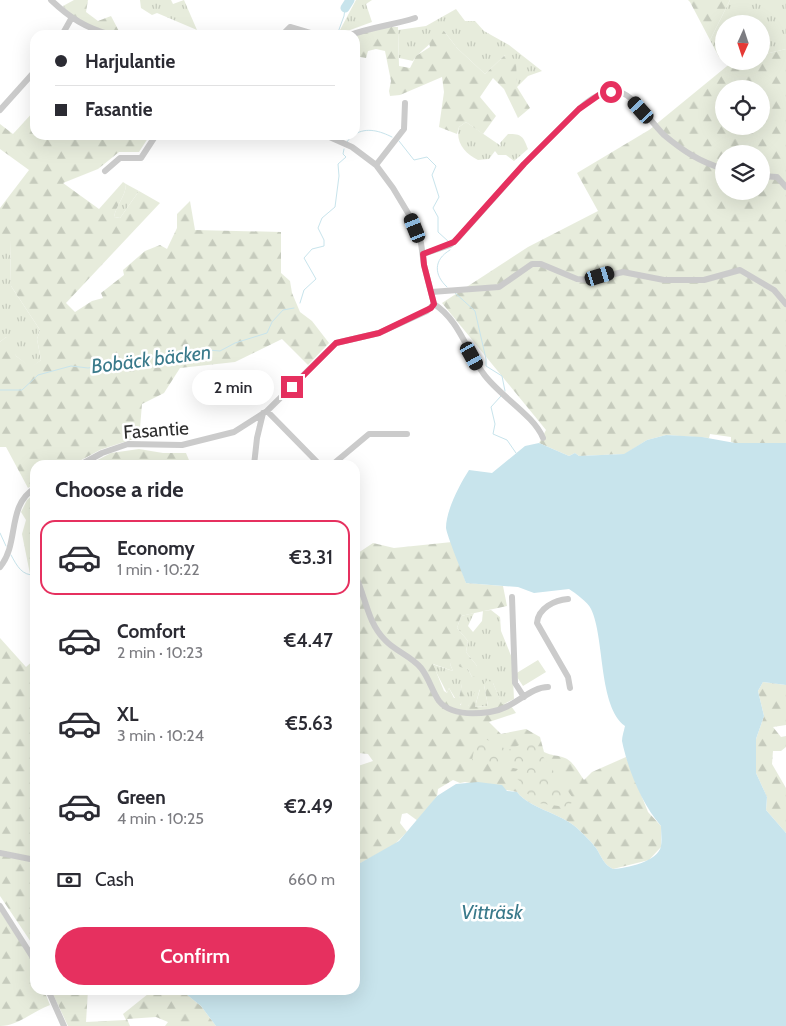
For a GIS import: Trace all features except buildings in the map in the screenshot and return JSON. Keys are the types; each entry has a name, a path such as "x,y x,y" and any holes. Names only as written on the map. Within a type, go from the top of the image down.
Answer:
{"street":[{"path":"51,0 71,19 97,30"},
{"path":"360,31 375,26 394,24 415,18"},
{"path":"65,30 71,19"},
{"path":"287,30 290,27 300,30"},
{"path":"0,110 30,76"},
{"path":"423,254 450,245 458,238 524,164 579,109 589,100 606,92 627,95 665,135 701,162 715,166"},
{"path":"376,165 404,128 405,103"},
{"path":"105,170 120,158 141,158 153,140"},
{"path":"336,140 352,147 376,165 393,188 411,218 423,254 434,304 448,316 458,329 484,375 528,419 543,438"},
{"path":"770,177 777,177 786,174"},
{"path":"777,177 786,187"},
{"path":"431,292 499,287 532,264 541,264 577,279 589,280 623,272 664,280 704,280 740,270 774,290 786,304"},
{"name":"Fasantie","path":"89,460 102,453 128,444 191,444 244,428 265,412 336,343 379,333 427,311 434,304"},
{"path":"255,460 257,438 265,412 315,460"},
{"path":"244,428 254,433 257,438"},
{"path":"338,460 369,434 407,434"},
{"path":"0,567 9,550 18,505 30,492"},
{"path":"360,589 371,621 378,633 395,649 416,662 423,670 444,706 465,712 488,713 501,711 532,691 548,687"},
{"path":"512,597 515,683 524,697"},
{"path":"568,599 561,600 544,609 536,623 568,677 570,688"},
{"path":"0,853 30,859"},
{"path":"0,906 30,953"},
{"path":"50,995 64,1026"}],"green space":[{"path":"74,0 88,0 86,12 98,21 111,16 118,30 100,30 89,26 75,18 63,6"},
{"path":"140,0 171,0 173,4 184,0 197,30 157,13 152,15 141,8"},
{"path":"356,0 372,0 366,4 372,22 350,30 340,30"},
{"path":"688,0 730,0 722,15 715,15 715,30 710,40"},
{"path":"730,0 786,0 786,49 770,53 770,15 722,15"},
{"path":"456,9 465,21 475,21 484,31 509,45 542,71 528,76 517,87 515,68 505,55 485,74 457,48 444,31 413,61 399,58 398,30 426,26"},
{"path":"377,27 398,27 399,66 410,68 416,56 430,47 427,34 444,31 457,48 485,74 505,55 516,60 517,87 530,108 518,118 504,89 493,78 480,97 496,116 483,134 466,122 459,127 457,134 439,127 444,92 442,77 400,95 390,96 391,81 385,51 376,49 368,51 366,58 360,57 360,33"},
{"path":"715,30 715,49 710,40"},
{"path":"786,49 786,443 735,443 731,442 731,437 710,434 709,438 666,435 647,440 625,454 579,456 575,453 569,456 539,443 546,430 442,303 528,247 598,211 577,173 649,130 722,70 770,70 770,53"},
{"path":"30,115 30,140 147,140 139,152 119,152 98,169 63,183 99,209 123,182 126,184 114,217 120,218 139,191 160,203 66,303 75,312 92,301 103,298 101,293 124,275 123,270 145,251 160,245 167,249 177,228 177,214 190,201 195,230 281,232 281,273 290,281 292,293 300,312 312,321 329,343 308,365 282,339 235,362 180,368 164,393 142,404 139,440 130,440 100,450 81,460 30,460 30,487 28,488 6,447 0,447 0,342 6,337 13,342 16,356 31,367 41,360 37,339 40,330 11,286 10,240 0,240 0,208 29,170 0,149 0,124 13,134"},
{"path":"466,122 501,146 500,143 508,134 519,135 528,149 514,161 506,155 498,155 495,151 489,159 478,160 465,151 458,138 459,127"},
{"path":"126,184 139,191 120,218 114,217 126,188"},
{"path":"0,240 10,240 11,286 40,330 37,339 41,360 31,368 16,356 6,337 0,342"},
{"path":"139,449 163,453 186,453 189,460 98,460 111,453"},
{"path":"30,497 30,574 22,534 26,520 21,512"},
{"path":"452,542 466,583 503,586 507,606 461,616 457,628 468,641 466,652 477,666 476,677 472,677 468,669 460,667 454,661 450,664 453,671 433,664 444,691 447,693 449,688 454,698 459,698 462,684 460,675 466,676 467,694 460,705 468,706 477,687 480,688 475,707 488,706 484,685 487,680 493,683 502,704 509,703 516,713 489,722 501,734 526,729 540,737 544,752 562,757 571,762 584,780 592,772 626,757 648,812 661,826 661,847 649,860 613,869 605,863 594,845 577,828 562,818 522,798 517,792 465,782 460,783 453,780 438,789 437,796 418,821 407,813 402,814 400,823 407,832 393,846 360,863 360,765 373,761 368,754 360,753 360,552 373,543 394,548"},
{"path":"491,610 500,617 501,631 512,658 514,699 502,705 493,683 484,685 488,706 475,707 480,689 468,706 461,706 462,684 459,698 455,698 449,688 447,693 432,664 453,671 450,664 453,660 468,669 472,677 477,666 466,652 468,641 457,628 461,616 474,613 468,626 473,632 482,621 483,611"},
{"path":"0,638 26,667 30,663 30,941 0,896"},
{"path":"538,660 546,672 523,686 515,674"},
{"path":"763,682 786,685 786,725 773,727 781,737 786,736 786,747 781,751 773,751 772,764 786,788 786,833 766,810 767,797 756,773 756,739 764,716 758,691"},
{"path":"477,735 508,750 531,740 575,801 565,807 538,803 521,788 521,782 512,775 518,769 472,760"},
{"path":"0,911 30,956 30,995 46,995 50,1005 13,1024 0,1026"},
{"path":"53,995 88,995 86,1022 126,1020 123,1014 147,995 187,995 201,1006 216,1026 165,1026 168,1022 156,1017 127,1019 130,1026 68,1026"}],"water":[{"name":"Vitträsk","path":"666,435 702,437 735,443 786,443 786,685 763,682 758,691 764,716 756,739 756,773 767,797 766,810 786,833 786,1026 216,1026 201,1006 187,995 360,995 360,863 399,841 437,796 456,784 478,782 502,785 507,791 517,792 522,798 562,818 577,828 594,845 605,863 613,869 641,863 659,852 661,846 661,826 642,797 628,763 622,741 625,726 616,716 610,703 591,609 569,589 534,593 518,587 466,583 446,528 451,505 469,470 492,473 525,446 539,443 569,456 575,453 579,456 624,454 647,440"}],"waterway":[{"path":"339,30 344,16 346,0"},
{"path":"345,8 350,0"},
{"name":"Bobäck bäcken","path":"360,132 374,131 392,137"},
{"name":"Bobäck bäcken","path":"399,141 414,160 427,157 436,166 432,175 439,197 433,208 438,217 438,232 449,242"},
{"name":"Bobäck bäcken","path":"300,303 304,290 316,279 304,258 312,249 324,246 324,240 318,228 322,218 335,207 339,176 338,164 346,157 343,154 344,149"},
{"name":"Bobäck bäcken","path":"447,287 440,278 437,268 441,258 450,250"},
{"name":"Bobäck bäcken","path":"454,292 475,311 486,366 502,376 505,391"},
{"name":"Bobäck bäcken","path":"0,390 22,390 38,375 71,366 88,368 167,355 208,350 220,351 235,343 267,333 272,322 283,310 294,308"},
{"name":"Bobäck bäcken","path":"501,396 491,407 495,424 493,434 507,440 516,453"},
{"path":"0,533 6,546"},
{"path":"11,555 23,572 30,575"}],"route":[{"path":"292,387 336,343 345,339 379,333 431,308 434,304 423,254 454,242 524,164 579,109 589,100 606,92 611,92"}]}
